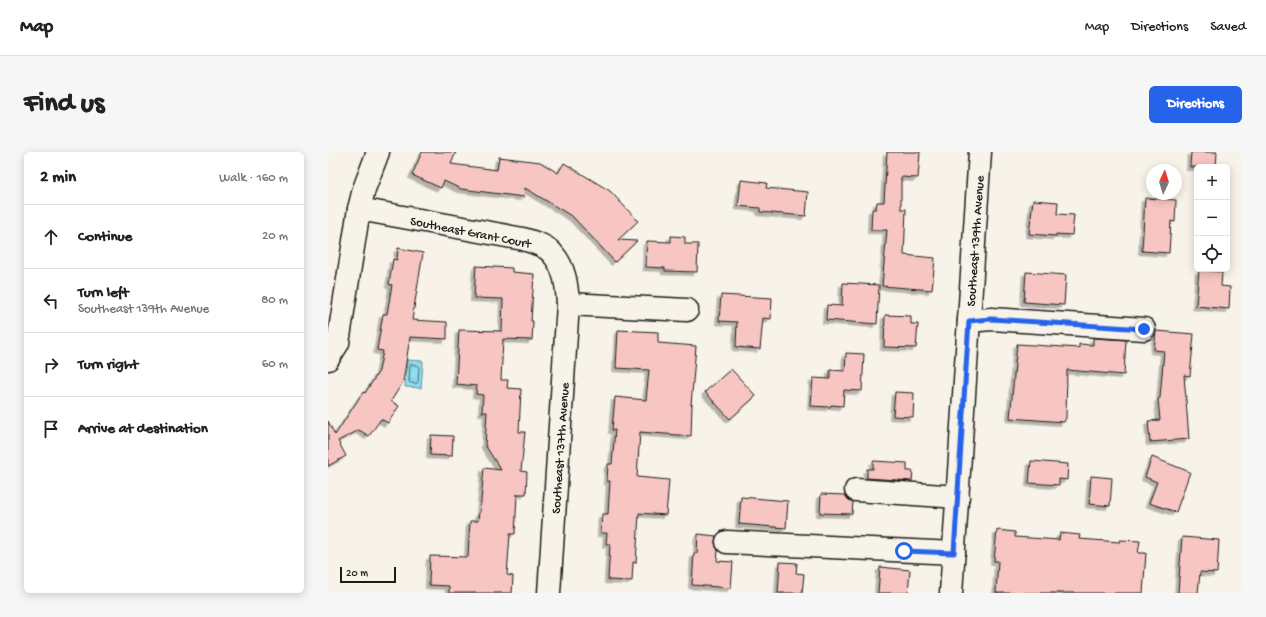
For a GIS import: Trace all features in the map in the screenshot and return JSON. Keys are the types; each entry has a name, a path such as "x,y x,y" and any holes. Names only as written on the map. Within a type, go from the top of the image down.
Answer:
{"street":[{"path":"328,359 338,343 359,209 364,189 378,152"},
{"name":"Southeast 139th Avenue","path":"951,593 980,152"},
{"name":"Southeast Grant Court","path":"359,209 523,239 540,244 552,252 562,268 567,285 568,304"},
{"path":"568,304 687,310"},
{"name":"Southeast 137th Avenue","path":"549,593 568,304"},
{"path":"969,321 991,319 1144,329"},
{"path":"856,490 958,497"},
{"path":"727,542 954,553"}],"water":[{"path":"407,360 423,361 421,388 405,387"}],"building":[{"path":"422,152 456,152 451,164 497,170 499,157 540,162 558,173 564,163 610,191 638,221 618,240 637,241 615,262 573,217 525,188 524,197 461,189 444,181 441,188 412,175"},
{"path":"887,152 920,152 918,178 901,177 901,209 906,209 904,255 935,258 932,290 882,286 887,230 871,230 872,209 876,209 877,202 884,202"},
{"path":"1191,152 1217,152 1216,164 1194,164 1194,167 1190,167"},
{"path":"741,180 767,183 766,188 808,192 806,216 760,212 760,208 738,206"},
{"path":"1145,198 1146,200 1176,200 1175,222 1171,221 1169,253 1142,251"},
{"path":"1033,200 1058,202 1057,214 1074,215 1072,235 1056,234 1056,236 1029,234"},
{"path":"671,236 685,237 685,244 698,244 697,272 665,271 665,268 646,267 647,241 671,242"},
{"path":"398,248 423,253 412,320 447,322 447,339 410,337 403,382 391,401 399,406 388,423 381,419 369,436 359,430 338,441 346,456 328,466 328,421 335,435 363,392 365,393 379,371 383,351 377,350 383,314 387,314 392,285 389,284 393,259 397,260"},
{"path":"476,266 512,268 512,272 534,274 531,321 533,321 532,340 503,339 501,380 508,380 507,388 521,389 519,432 525,432 521,471 527,472 526,494 519,494 519,496 517,494 515,534 510,534 507,575 513,576 512,593 449,593 449,586 429,585 430,556 468,557 470,521 478,521 484,468 501,470 485,445 487,412 482,412 483,395 476,394 477,386 456,384 459,330 502,331 503,299 474,298"},
{"path":"1026,272 1066,275 1064,305 1024,302"},
{"path":"1199,272 1222,272 1221,286 1230,287 1229,309 1196,306"},
{"path":"843,283 879,285 877,324 826,320 827,305 842,306"},
{"path":"721,295 772,298 771,319 763,318 760,349 736,347 737,322 719,321"},
{"path":"885,315 911,316 911,324 918,324 916,348 884,347"},
{"path":"618,330 658,332 658,343 696,346 691,405 692,404 691,436 640,432 637,477 669,480 666,515 639,513 636,563 633,562 632,581 608,580 610,544 606,544 607,533 601,533 602,514 608,514 610,481 607,481 608,464 612,464 615,430 612,430 615,397 646,400 649,370 616,368"},
{"path":"1156,331 1194,334 1190,376 1184,375 1189,439 1150,442 1148,421 1160,420 1158,399 1160,398 1164,351 1154,350"},
{"path":"1093,338 1126,340 1124,375 1067,370 1066,418 1064,422 1010,418 1017,344 1079,348 1079,344 1093,345"},
{"path":"846,353 864,354 862,391 844,390 843,406 811,406 813,378 830,379 830,370 845,371"},
{"path":"731,369 756,396 730,419 705,392"},
{"path":"895,392 914,393 913,417 893,416"},
{"path":"431,435 453,436 452,456 430,455"},
{"path":"1152,457 1190,472 1176,512 1149,503 1157,482 1145,477"},
{"path":"873,461 907,463 907,471 913,471 912,481 867,478 867,469 873,469"},
{"path":"1031,461 1068,464 1067,480 1059,479 1059,485 1029,483"},
{"path":"1091,476 1112,478 1110,506 1089,504"},
{"path":"821,494 845,495 853,502 852,514 820,513"},
{"path":"741,497 788,501 786,528 739,524"},
{"path":"997,530 1015,532 1015,537 1059,540 1060,533 1080,535 1079,539 1120,542 1120,540 1140,541 1138,553 1146,553 1143,593 996,593 998,561 994,561"},
{"path":"698,534 716,536 715,542 718,550 717,561 733,562 731,588 692,585 694,553 697,553"},
{"path":"1182,537 1219,540 1217,573 1200,572 1198,593 1178,593"},
{"path":"780,562 797,563 796,573 804,574 802,593 778,593"},
{"path":"880,567 910,570 908,593 878,593"}],"route":[{"path":"904,551 954,553 969,321 991,319 1144,329"}]}
